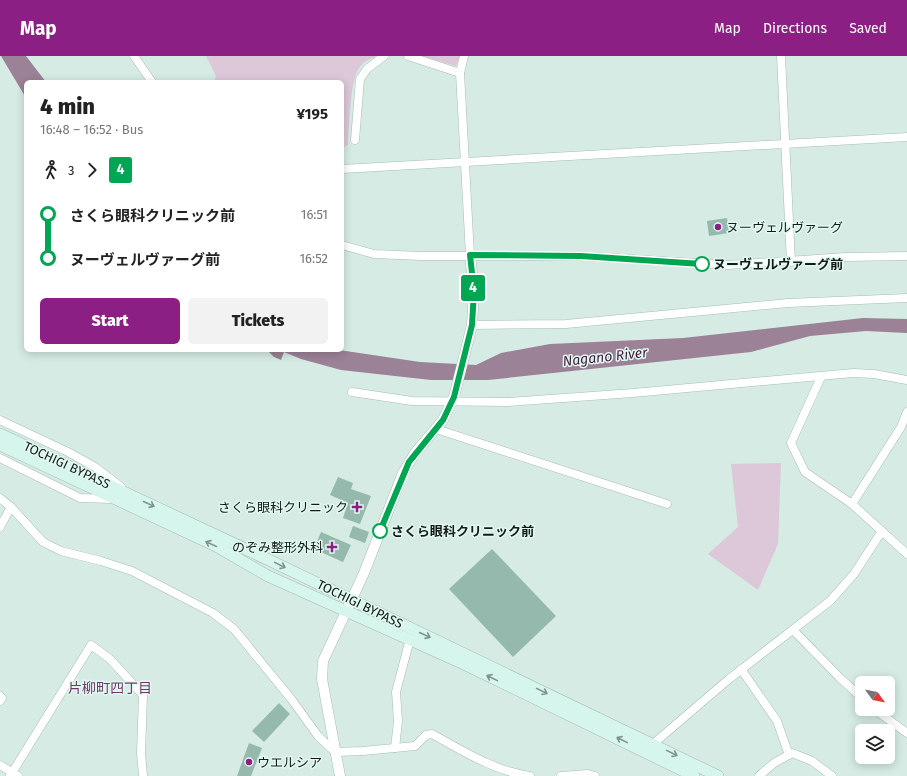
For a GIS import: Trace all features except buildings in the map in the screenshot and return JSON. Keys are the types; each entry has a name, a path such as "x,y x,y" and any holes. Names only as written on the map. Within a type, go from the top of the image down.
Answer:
{"main road":[{"name":"TOCHIGI BYPASS","path":"0,434 352,600 718,776"},
{"name":"TOCHIGI BYPASS","path":"0,445 216,546 268,576 410,639 694,776"}],"street":[{"path":"134,56 151,80"},
{"path":"355,140 360,79 366,69 384,56"},
{"path":"408,56 460,73"},
{"path":"340,776 322,669 327,650 352,600 403,473 415,453 436,429 453,400 471,328 474,291 464,163 460,73 464,56"},
{"path":"781,56 791,262"},
{"path":"344,169 907,137"},
{"path":"344,246 374,254 421,256 581,256 728,265 791,262 846,257 907,256"},
{"path":"471,328 566,324 788,303 907,298"},
{"path":"352,392 412,401 556,400 853,373 874,374 907,380"},
{"path":"821,377 791,443 805,472 852,504 907,554"},
{"path":"852,504 904,429 907,412"},
{"path":"0,420 68,452 95,467 134,497"},
{"path":"436,429 666,504"},
{"path":"0,458 80,498 114,499"},
{"path":"0,498 11,507 43,542 61,551 101,560 132,571 214,613 234,629 292,700 318,736 336,752 415,746 426,734 432,734 485,763 511,774 530,776"},
{"path":"0,527 11,507"},
{"path":"653,744 741,669 830,600 854,574 882,531"},
{"path":"793,630 855,692"},
{"path":"395,748 398,721 396,692 410,639"},
{"path":"0,765 14,775 91,645 110,659 143,695 141,753 143,776"},
{"path":"741,669 777,721 789,755"},
{"path":"0,696 2,698 0,701"},
{"path":"884,716 907,733"},
{"path":"759,776 774,763 792,753 812,761 832,776"},
{"path":"561,776 588,774 595,776"}],"shaded area":[{"path":"206,56 376,56 362,64 356,74 350,105 348,145 344,147 344,80 215,80 216,76"},
{"path":"421,56 460,56 456,66"},
{"path":"781,463 778,544 758,590 708,554 738,527 731,464"}],"water":[{"path":"1,56 26,56 44,80 24,80 24,95"},
{"name":"Nagano River","path":"863,318 907,319 907,333 866,331 810,336 751,352 488,380 431,380 341,370 301,359 284,352 344,352 344,351 420,362 476,365 501,353 550,344 683,338"},
{"path":"269,352 284,352 281,360 274,357"}],"bus line":[{"name":"4","path":"380,531 403,473 409,462 443,420 454,397 472,325 474,291 470,255 581,256 702,264"}],"place":[{"name":"ヌーヴェルヴァーグ","path":"718,227"},
{"name":"ヌーヴェルヴァーグ前","path":"702,264"},
{"name":"さくら眼科クリニック","path":"357,507"},
{"name":"さくら眼科クリニック前","path":"380,531"},
{"name":"のぞみ整形外科","path":"332,547"},
{"name":"ウエルシア","path":"249,762"}],"district":[{"name":"片柳町四丁目","path":"110,688"}]}
